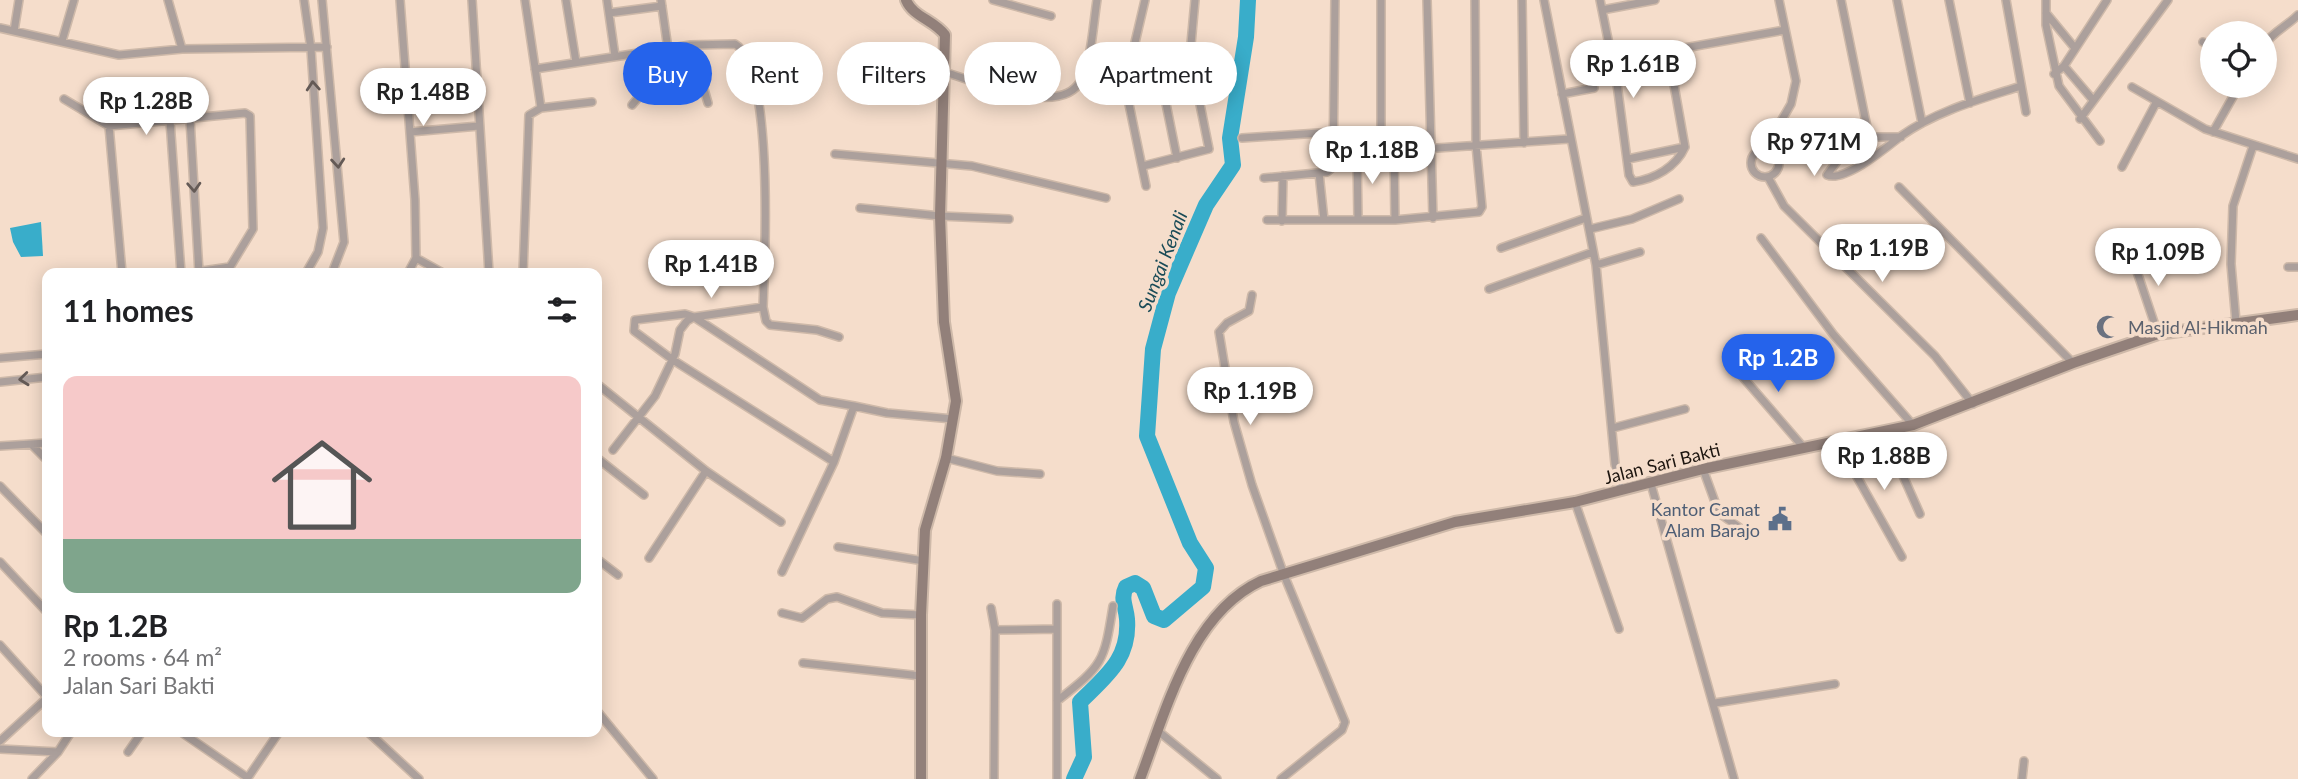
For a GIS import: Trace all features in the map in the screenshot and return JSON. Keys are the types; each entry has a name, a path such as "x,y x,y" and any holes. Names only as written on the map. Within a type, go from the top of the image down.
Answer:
{"main road":[{"path":"906,0 911,8 938,26 944,35 944,42"},
{"path":"921,779 920,676 925,530 946,458 956,401 944,322 940,216 943,105"},
{"name":"Jalan Sari Bakti","path":"1140,779 1184,668 1214,617 1241,590 1455,523 1576,502 1703,469 1804,447 1838,443 1913,425 2073,363 2158,334 2298,315"}],"street":[{"path":"14,31 19,0"},
{"path":"62,41 74,0"},
{"path":"168,0 182,49"},
{"path":"304,0 311,49 323,228 318,252 309,268"},
{"path":"323,0 344,242 334,268"},
{"path":"400,0 416,258 411,268"},
{"path":"472,0 489,268"},
{"path":"525,0 541,108"},
{"path":"566,0 576,62"},
{"path":"607,0 615,56"},
{"path":"993,0 1051,16"},
{"path":"950,74 1024,95 1059,99 1069,96 1082,79 1097,0"},
{"path":"1135,42 1145,0"},
{"path":"1189,42 1195,0"},
{"path":"1264,178 1320,173 1332,169 1335,0"},
{"path":"1381,0 1381,152"},
{"path":"1427,0 1433,218"},
{"path":"1267,220 1395,220 1479,212 1482,207 1476,145 1475,0"},
{"path":"1522,0 1524,143"},
{"path":"1544,0 1569,139 1596,265 1615,464 1621,491"},
{"path":"1600,0 1629,175 1633,182 1678,161 1685,147 1668,51"},
{"path":"1602,10 1655,0"},
{"path":"1765,149 1779,159 1778,170 1768,177 1757,175 1751,165 1755,154 1765,149 1791,104 1796,81 1779,0"},
{"path":"1841,0 1869,138"},
{"path":"1897,0 1922,122"},
{"path":"1949,0 1969,103"},
{"path":"2006,0 2026,112"},
{"path":"2046,0 2045,11 2054,75 2080,119 2100,141"},
{"path":"2054,75 2064,66 2107,0"},
{"path":"2080,119 2168,0"},
{"path":"609,13 661,3 667,42"},
{"path":"2045,11 2074,47"},
{"path":"2277,31 2298,15"},
{"path":"0,28 119,55 182,49 327,47"},
{"path":"1612,61 1785,30"},
{"path":"712,45 735,44 743,51 758,102 766,201 763,307 770,325 817,330 839,337"},
{"path":"535,69 623,55"},
{"path":"2064,66 2093,100"},
{"path":"1901,137 1869,138 1838,160 1828,177 1837,177 1868,161 1922,122 2021,86"},
{"path":"2133,87 2156,103 2213,132 2298,159"},
{"path":"1562,94 1594,88"},
{"path":"2213,132 2232,98"},
{"path":"64,99 109,125 245,113 250,116 253,233 230,267 225,268"},
{"path":"523,268 529,115 541,108 592,102"},
{"path":"2122,167 2156,103"},
{"path":"1129,105 1146,186"},
{"path":"1166,105 1177,158"},
{"path":"1143,166 1205,152 1210,145 1201,105"},
{"path":"190,119 199,268"},
{"path":"170,121 181,268"},
{"path":"109,125 122,268"},
{"path":"410,132 479,126"},
{"path":"1242,138 1334,132"},
{"path":"1334,155 1569,139"},
{"path":"2236,322 2231,264 2233,206 2253,146"},
{"path":"1628,159 1685,147"},
{"path":"1394,151 1395,220"},
{"path":"835,154 972,166 1106,198"},
{"path":"1357,154 1358,219"},
{"path":"1320,173 1324,220"},
{"path":"1282,221 1283,176"},
{"path":"1768,177 1784,206 1935,356 1973,404"},
{"path":"1899,187 2073,363"},
{"path":"1590,229 1632,219 1679,200"},
{"path":"860,208 1009,219"},
{"path":"1501,248 1586,218"},
{"path":"1761,237 1833,334 1913,425"},
{"path":"2130,251 2158,334"},
{"path":"1489,289 1592,252"},
{"path":"1596,265 1640,252"},
{"path":"416,258 434,268"},
{"path":"2288,267 2298,267"},
{"path":"1252,295 1249,311 1223,326 1218,340 1234,422 1252,485 1284,575 1345,722 1342,730 1281,779"},
{"path":"613,450 655,396 673,360 680,330 694,317 763,307"},
{"path":"834,462 673,360 634,331 635,320 685,314 694,317 820,400 887,413 953,419"},
{"path":"0,358 42,354"},
{"path":"1728,360 1804,447"},
{"path":"0,382 42,378"},
{"path":"602,388 706,471 780,522"},
{"path":"782,572 834,462 854,406"},
{"path":"1613,428 1685,409"},
{"path":"1874,435 1900,469 1920,514"},
{"path":"1838,443 1902,556"},
{"path":"0,446 42,444"},
{"path":"32,445 42,455"},
{"path":"946,458 997,471 1040,474"},
{"path":"602,462 644,495"},
{"path":"1703,469 1719,513 1741,528"},
{"path":"649,558 706,471"},
{"path":"1651,484 1715,703 1734,779"},
{"path":"0,486 42,529"},
{"path":"1576,502 1619,629"},
{"path":"838,547 924,561"},
{"path":"0,562 42,607"},
{"path":"602,563 618,575"},
{"path":"0,575 7,569"},
{"path":"782,613 802,618 827,599 837,597 882,613 921,615"},
{"path":"1057,604 1058,779"},
{"path":"1057,701 1089,676 1105,654 1113,607"},
{"path":"991,608 995,630 994,779"},
{"path":"995,630 1057,629"},
{"path":"0,645 42,691"},
{"path":"803,663 920,676"},
{"path":"1715,703 1835,684"},
{"path":"0,741 42,702"},
{"path":"602,717 653,779"},
{"path":"0,727 7,735"},
{"path":"1158,731 1217,779"},
{"path":"33,779 68,737"},
{"path":"128,752 138,737"},
{"path":"188,737 248,779 276,737"},
{"path":"373,737 419,779"},
{"path":"0,749 58,752"},
{"path":"2022,779 2024,761"}],"water":[{"path":"41,222 43,256 21,257 13,242 10,228"}],"waterway":[{"name":"Sungai Kenali","path":"1074,779 1084,757 1080,702 1107,675 1125,645 1127,619 1123,599 1126,587 1135,583 1143,588 1154,616 1164,620 1203,587 1206,568 1190,543 1147,436 1153,349 1168,293 1206,205 1233,165 1230,138 1246,37 1248,0"}],"place":[{"name":"Masjid Al-Hikmah","path":"2108,327"},
{"name":"Kantor Camat Alam Barajo","path":"1780,519"}]}
